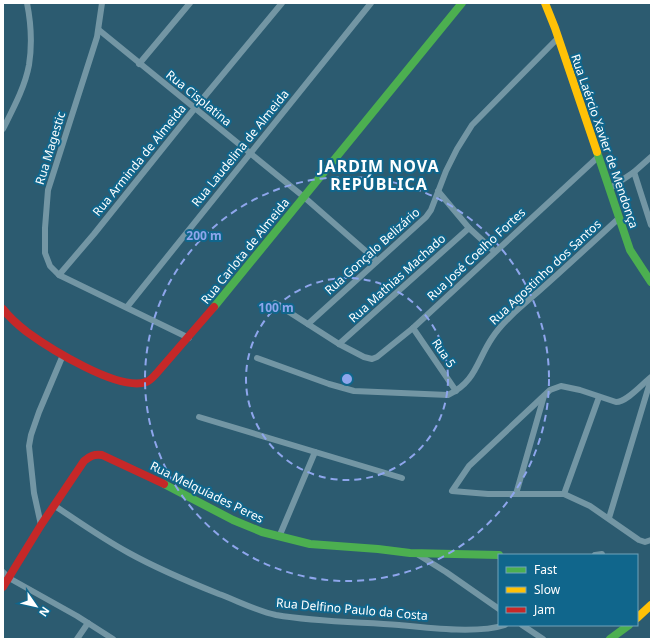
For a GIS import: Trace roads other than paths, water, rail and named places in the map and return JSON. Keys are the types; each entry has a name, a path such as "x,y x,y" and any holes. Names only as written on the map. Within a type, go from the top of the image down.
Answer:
{"street":[{"path":"3,129 20,92 28,66 30,34 27,3"},
{"name":"Rua Magestic","path":"58,275 50,266 45,253 48,190 99,30 102,3"},
{"path":"139,64 190,3"},
{"name":"Rua Arminda de Almeida","path":"58,275 94,234 194,108 282,3"},
{"name":"Rua Laudelina de Almeida","path":"127,307 371,3"},
{"name":"Rua Carlota de Almeida","path":"3,309 10,318 29,335 99,374 117,380 142,383 151,378 189,338 462,3"},
{"name":"Rua Laércio Xavier de Mendonça","path":"545,3 609,188 618,219 630,250 651,282"},
{"name":"Rua Cisplatina","path":"99,30 304,197 377,261"},
{"name":"Rua Gonçalo Belizário","path":"308,324 426,217 431,210 457,149 472,125 558,38"},
{"name":"Rua José Coelho Fortes","path":"339,344 364,357 372,359 377,357 413,328 598,157"},
{"path":"609,188 634,172 651,157"},
{"path":"634,172 650,221"},
{"path":"438,191 469,228 494,252"},
{"name":"Rua Agostinho dos Santos","path":"456,391 468,381 490,341 502,326 618,219"},
{"name":"Rua Mathias Machado","path":"339,344 469,228"},
{"path":"58,275 189,338"},
{"path":"274,302 339,344"},
{"name":"Rua 5","path":"413,328 456,391"},
{"path":"41,526 32,480 30,446 31,434 63,355"},
{"path":"256,358 329,384 354,391 443,395 456,391"},
{"path":"651,378 619,402 580,390 561,386 554,388 544,394 469,466 452,491 488,494 564,494 581,501 609,518 640,540 645,542 651,540"},
{"path":"609,518 651,378"},
{"path":"516,494 544,394"},
{"path":"564,494 599,397"},
{"path":"199,417 402,478"},
{"path":"279,537 314,452"},
{"name":"Rua Melquíades Peres","path":"3,588 6,575 55,506 84,461 89,456 95,454 102,455 161,483 233,520 279,537 310,544 416,553 498,555"},
{"name":"Rua Delfino Paulo da Costa","path":"55,506 97,535 130,553 191,582 260,610 305,618 446,629 480,629 500,626"},
{"path":"416,553 498,608"},
{"path":"6,575 113,639"},
{"path":"638,617 651,605"},
{"path":"77,639 88,623"},
{"path":"524,626 543,639"},
{"path":"610,639 628,626"}],"district":[{"name":"JARDIM NOVA REPÚBLICA","path":"379,175"}]}
